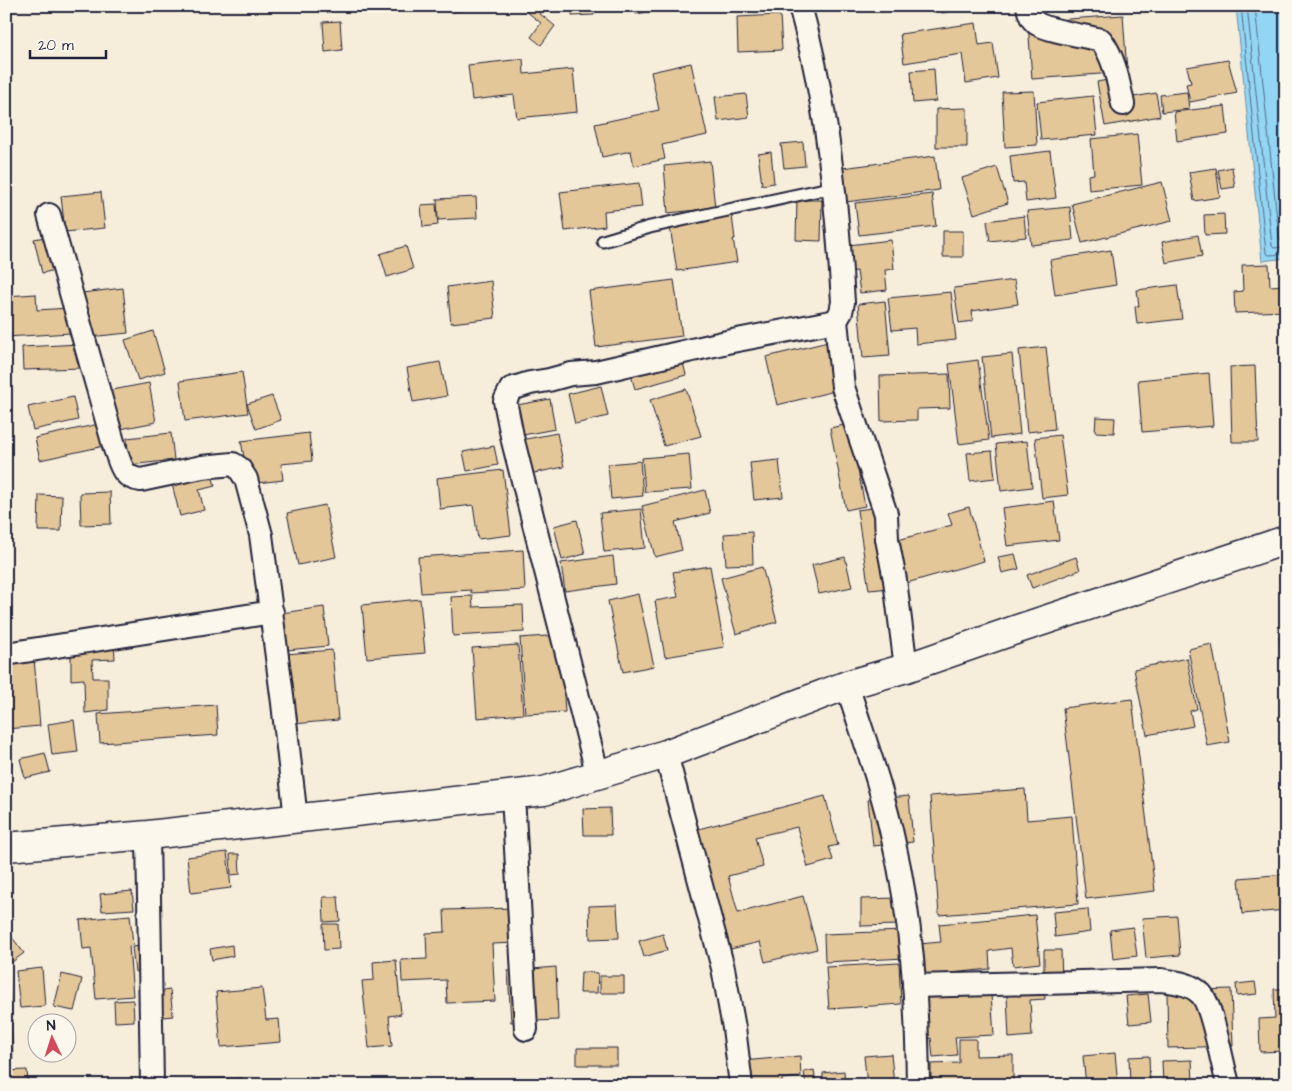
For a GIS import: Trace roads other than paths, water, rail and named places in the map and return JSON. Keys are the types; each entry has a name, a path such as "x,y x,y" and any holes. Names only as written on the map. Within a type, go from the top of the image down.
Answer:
{"main road":[{"path":"6,847 148,835 544,791 666,754 847,686 906,668 1286,540"}],"street":[{"path":"800,6 812,50 834,187 843,302 841,312 836,321 843,387 886,514 906,668"},
{"path":"1028,6 1028,13 1037,24 1101,40 1108,49 1115,64 1123,104"},
{"path":"49,215 115,449 127,476 132,479 141,480 211,466 233,464 239,468 246,479 261,535 296,819"},
{"path":"598,776 513,442 505,401 511,389 571,374 596,372 727,342 836,321"},
{"path":"6,654 272,612"},
{"path":"847,686 881,791 894,840 912,946 918,1085"},
{"path":"666,754 723,968 734,1028 741,1085"},
{"path":"513,795 526,1029"},
{"path":"148,835 152,1085"},
{"path":"914,986 1161,980 1189,986 1202,995 1209,1008 1227,1080"}],"lane":[{"path":"603,241 650,227 834,187"}],"water":[{"path":"1236,6 1286,6 1286,258 1262,261"}]}
